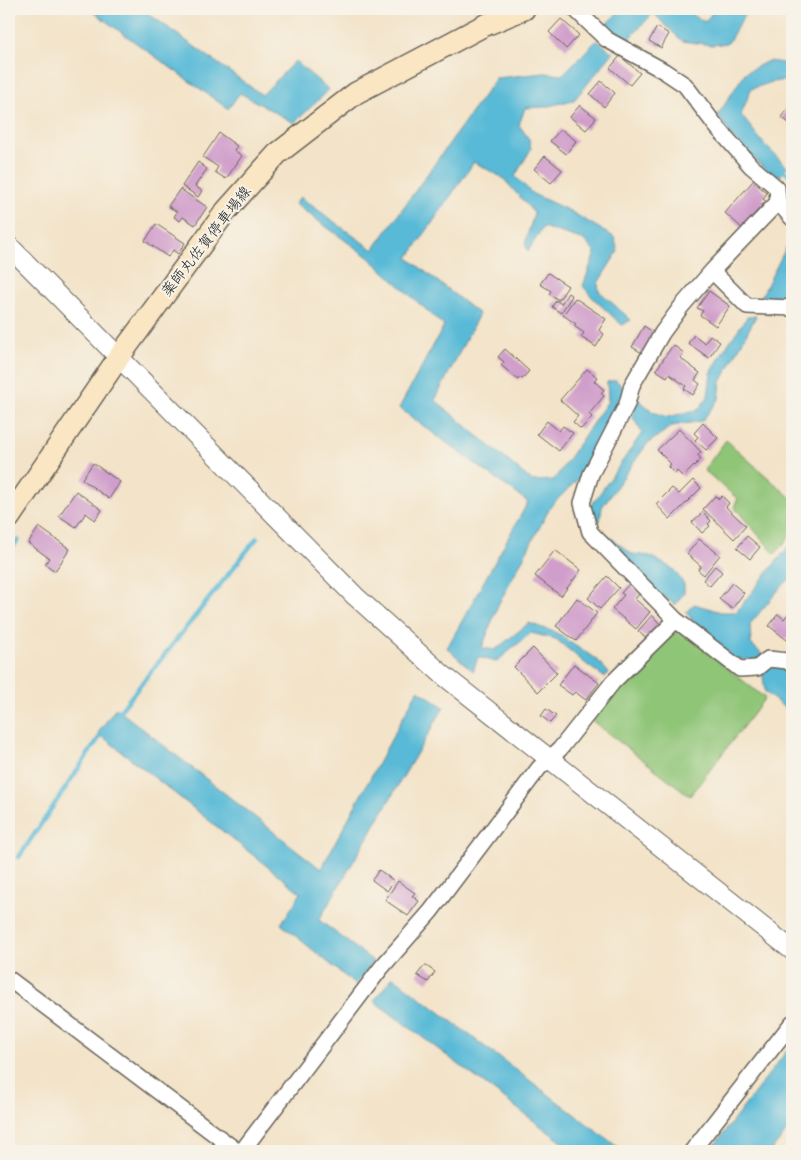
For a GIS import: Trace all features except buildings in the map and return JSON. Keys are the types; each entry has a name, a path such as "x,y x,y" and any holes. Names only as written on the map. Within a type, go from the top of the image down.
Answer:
{"main road":[{"name":"薬師丸佐賀停車場線","path":"9,518 119,357 226,211 277,154 356,93 483,26 524,9"}],"street":[{"path":"575,9 610,41 685,85 716,126 751,166 777,188 778,202 792,218"},
{"path":"778,202 681,307 662,334 632,385 629,398 591,474 582,503 590,532 676,620 740,669 763,663 788,661 792,665"},
{"path":"9,246 355,596 444,675 792,950"},
{"path":"712,272 747,306 792,308"},
{"path":"242,1151 381,968 431,911 540,768 560,750 614,682 676,620"},
{"path":"9,979 237,1151"},
{"path":"692,1151 792,1023"}],"green space":[{"path":"726,440 792,499 792,534 775,554 734,507 738,499 704,470"},
{"path":"678,629 765,698 690,796 591,720"}],"water":[{"path":"89,9 142,9 262,95 295,61 329,90 294,123 240,93 228,109"},
{"path":"622,9 683,9 705,22 715,9 748,9 728,43 712,45 682,41 653,13 626,43 604,26"},
{"path":"597,40 613,53 574,100 544,107 525,108 519,125 529,139 531,149 515,176 533,194 570,211 614,237 618,251 598,283 599,291 631,320 622,325 583,286 595,253 584,240 543,227 528,251 525,244 534,213 503,178 474,162 408,258 479,314 435,400 532,481 554,480 608,401 607,382 616,380 626,391 618,410 580,477 551,506 498,605 482,648 495,650 529,623 557,633 595,658 609,673 604,677 556,639 531,633 496,662 478,657 473,671 447,648 528,502 399,408 444,326 368,257 295,204 300,197 373,250 496,78 545,73 562,75"},
{"path":"768,61 792,64 792,79 772,82 751,89 741,115 764,144 787,167 780,176 769,173 731,136 718,115 745,73"},
{"path":"792,236 792,270 789,278 792,284 792,302 759,301"},
{"path":"756,316 721,382 719,399 702,421 672,426 647,444 602,507 600,521 591,523 589,509 642,433 632,416 637,398 653,412 667,417 698,410 708,397 711,373 724,350 747,317"},
{"path":"606,534 632,554 650,556 673,569 684,584 684,593 675,605 639,579 603,537"},
{"path":"792,542 792,577 781,587 750,624 751,644 763,655 754,660 733,659 696,625 686,612 694,604 721,612 736,612"},
{"path":"769,663 788,671 792,675 792,714 765,692 762,668"},
{"path":"418,690 444,707 319,920 373,961 356,985 281,924 301,893 98,733 116,708 321,869"},
{"path":"393,977 623,1151 574,1151 374,1001"},
{"path":"792,1044 792,1125 771,1151 710,1151"}],"waterway":[{"path":"784,171 792,177"},
{"path":"120,711 257,538"},
{"path":"9,553 18,540"},
{"path":"19,857 101,735"}]}
